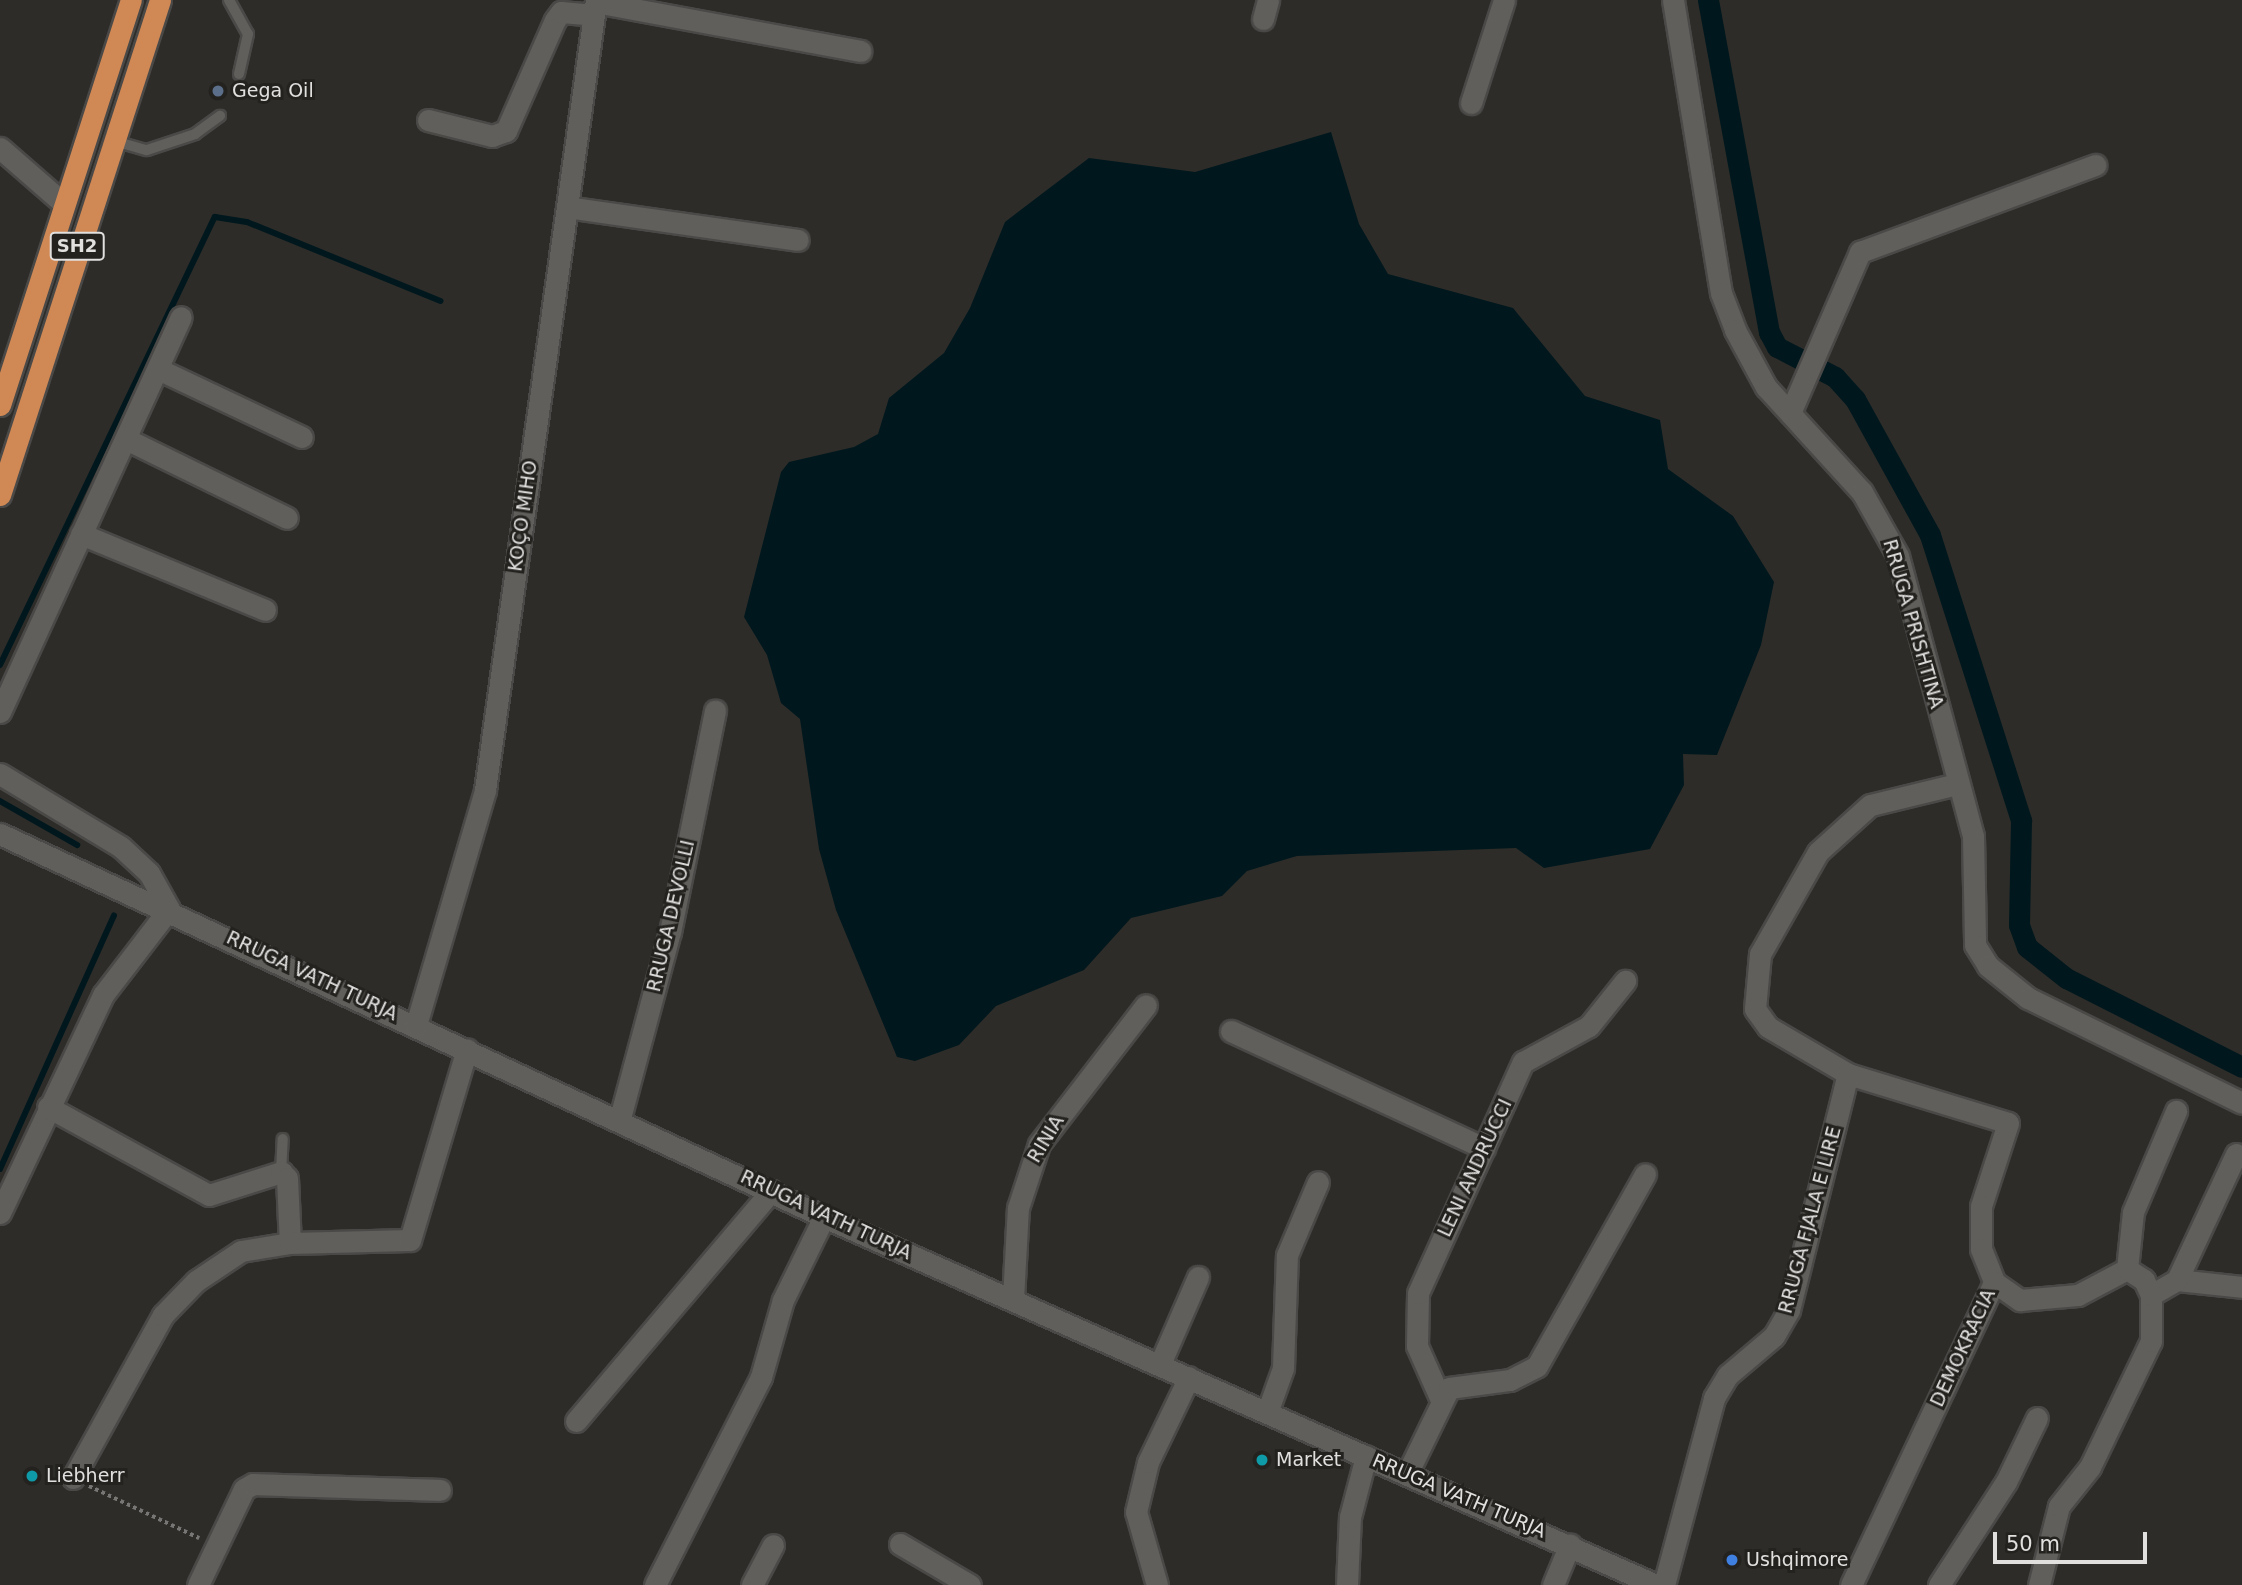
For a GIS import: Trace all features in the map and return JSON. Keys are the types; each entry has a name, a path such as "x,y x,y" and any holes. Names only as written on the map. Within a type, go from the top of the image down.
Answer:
{"highway":[{"name":"SH2","path":"0,405 63,203 131,0"},
{"name":"SH2","path":"0,495 111,140 160,0"}],"street":[{"path":"1472,103 1504,0"},
{"name":"RRUGA PRISHTINA","path":"1673,0 1721,293 1751,363 1884,523 1973,836 1970,916 1975,945 1988,966 2028,998 2242,1103"},
{"path":"428,120 492,136 506,131 555,20 561,12 596,5 860,51"},
{"name":"KOÇO MIHO","path":"416,1025 485,790 596,5"},
{"path":"0,148 63,203"},
{"path":"1790,413 1809,364 1860,252 2095,165"},
{"path":"566,207 798,240"},
{"path":"0,712 181,317"},
{"path":"158,369 302,437"},
{"path":"126,439 287,518"},
{"path":"81,534 265,610"},
{"name":"RRUGA DEVOLLI","path":"620,1118 670,932 715,711"},
{"path":"0,774 113,842 149,873 169,909 108,987 48,1107 0,1213"},
{"path":"1957,783 1902,793 1847,823 1818,852 1760,954 1754,983 1761,1018 1848,1074 2008,1123 1981,1206 1981,1248 1994,1282"},
{"name":"RRUGA VATH TURJA","path":"0,834 169,909 620,1118 824,1217 1268,1410 1656,1585"},
{"name":"LENI ANDRUCCI","path":"1441,1400 1417,1346 1414,1304 1523,1062 1589,1026 1625,981"},
{"name":"RINIA","path":"1013,1299 1018,1208 1039,1144 1146,1005"},
{"path":"1231,1031 1484,1148"},
{"path":"73,1478 163,1315 196,1281 241,1251 290,1243 410,1240 467,1049"},
{"name":"RRUGA FJALA E LIRE","path":"1664,1585 1714,1398 1728,1375 1774,1336 1789,1310 1848,1074"},
{"path":"48,1107 209,1195 281,1172 287,1178 290,1243"},
{"path":"2039,1585 2059,1506 2090,1466 2144,1361 2155,1325 2151,1295 2144,1280 2127,1269 2133,1212 2176,1111"},
{"path":"2151,1295 2177,1280 2236,1154"},
{"path":"1408,1472 1448,1388 1510,1380 1537,1366 1645,1174"},
{"path":"1268,1410 1283,1368 1287,1255 1318,1182"},
{"path":"576,1421 771,1191"},
{"path":"655,1585 761,1377 783,1300 824,1217"},
{"name":"DEMOKRACIA","path":"1851,1585 1994,1282 2020,1300 2047,1302 2096,1289 2127,1269"},
{"path":"1160,1364 1198,1277"},
{"path":"2177,1280 2242,1287"},
{"path":"1157,1585 1136,1512 1147,1462 1189,1377"},
{"path":"1938,1585 2006,1482 2037,1418"},
{"path":"1347,1585 1350,1517 1366,1456"},
{"path":"198,1585 244,1489 253,1484 440,1490"},
{"path":"900,1544 970,1585"},
{"path":"1553,1585 1570,1544"},
{"path":"752,1585 773,1545"}],"lane":[{"path":"229,0 248,34 239,74"},
{"path":"111,140 148,150 195,134 220,116"},
{"path":"281,1172 283,1139"}],"path":[{"path":"73,1478 217,1547"}],"water":[{"path":"1331,132 1359,224 1388,274 1513,308 1585,396 1660,420 1668,469 1733,516 1774,582 1761,645 1717,755 1683,754 1684,785 1650,849 1544,868 1516,848 1297,856 1247,871 1222,896 1131,918 1084,970 996,1006 959,1045 915,1061 897,1057 836,910 819,849 800,719 781,703 767,655 744,617 781,472 789,462 854,447 878,434 889,398 944,353 970,308 1005,222 1089,158 1195,172"}],"waterway":[{"path":"1708,0 1769,332 1777,347 1835,377 1855,399 1930,535 2021,821 2019,925 2027,947 2066,978 2242,1067"},
{"path":"0,665 215,217 247,222 441,301"},
{"path":"0,801 77,845"},
{"path":"0,1169 114,915"}],"place":[{"name":"Gega Oil","path":"218,91"},
{"name":"Market","path":"1262,1460"},
{"name":"Liebherr","path":"32,1476"},
{"name":"Ushqimore","path":"1732,1560"}]}
